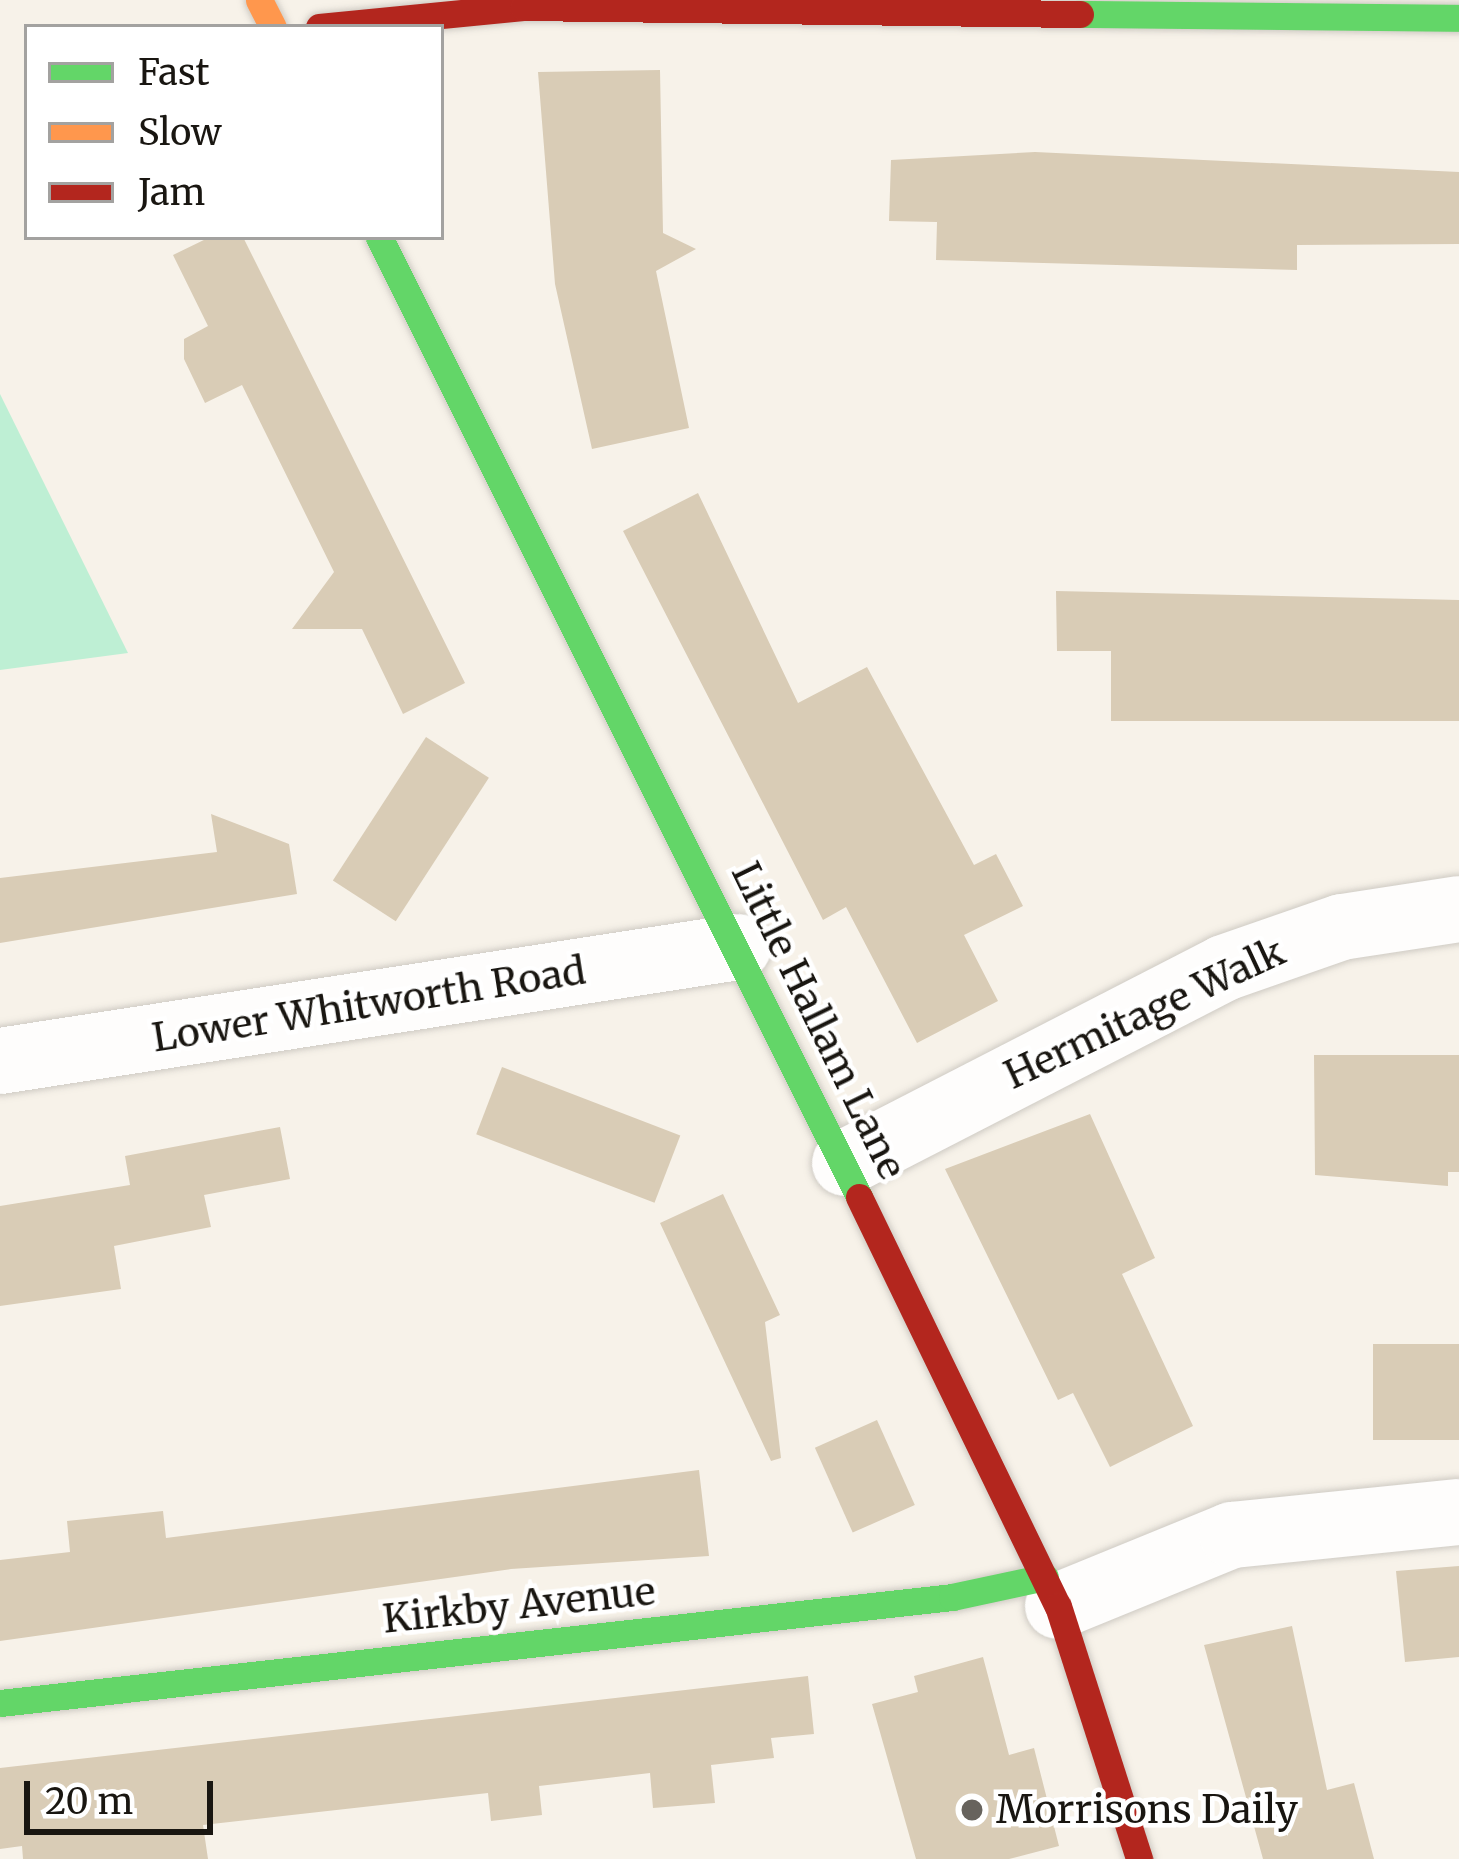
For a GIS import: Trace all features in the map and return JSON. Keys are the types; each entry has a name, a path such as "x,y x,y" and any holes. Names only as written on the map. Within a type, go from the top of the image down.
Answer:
{"street":[{"path":"333,24 401,10 523,7 1459,18"},
{"name":"Little Hallam Lane","path":"381,240 845,1162 1052,1591 1139,1859"},
{"name":"Hermitage Walk","path":"845,1162 1224,968 1342,927 1459,909"},
{"name":"Lower Whitworth Road","path":"0,1061 738,947"},
{"path":"1052,1591 1232,1535 1459,1512"},
{"name":"Kirkby Avenue","path":"0,1703 966,1595 1052,1591"}],"green space":[{"path":"0,394 128,653 0,670"}],"building":[{"path":"660,70 663,233 696,249 656,271 689,428 592,449 555,284 538,72"},
{"path":"1035,152 1459,172 1459,244 1297,245 1297,270 936,260 937,222 889,221 891,160"},
{"path":"204,240 244,240 465,683 403,714 362,629 292,629 334,572 242,385 205,403 184,359 184,339 208,326 173,255"},
{"path":"698,493 798,703 867,667 974,865 996,854 1023,906 964,935 998,1001 917,1043 846,907 823,920 623,531"},
{"path":"1056,591 1459,600 1459,721 1111,721 1111,651 1057,651"},
{"path":"426,737 489,778 396,921 333,880"},
{"path":"211,814 289,844 297,894 0,943 0,878 217,852"},
{"path":"1314,1055 1459,1055 1459,1172 1448,1172 1448,1186 1315,1175"},
{"path":"502,1067 680,1135 655,1203 476,1134"},
{"path":"1090,1114 1155,1258 1122,1274 1193,1426 1110,1467 1073,1393 1058,1400 945,1169"},
{"path":"280,1127 290,1179 204,1195 211,1227 114,1246 121,1289 0,1306 0,1206 130,1185 125,1156"},
{"path":"723,1194 780,1315 765,1322 781,1458 771,1461 660,1223"},
{"path":"1373,1344 1459,1344 1459,1440 1373,1440"},
{"path":"877,1420 915,1505 853,1533 815,1448"},
{"path":"699,1470 709,1556 511,1569 0,1641 0,1560 70,1552 67,1521 163,1511 166,1538"},
{"path":"1459,1566 1459,1657 1405,1662 1396,1571"},
{"path":"1292,1626 1327,1790 1354,1783 1374,1859 1263,1859 1204,1645"},
{"path":"983,1657 1009,1755 1034,1748 1059,1846 1009,1859 916,1859 872,1704 918,1692 914,1676"},
{"path":"808,1676 814,1734 771,1738 774,1758 711,1765 715,1803 653,1808 650,1773 539,1786 542,1815 491,1821 488,1793 203,1825 208,1859 23,1859 22,1846 0,1849 0,1768"}],"traffic: fast":[{"path":"1080,14 1459,18"},
{"path":"380,240 859,1197"},
{"path":"0,1703 952,1597 1045,1577"}],"traffic: slow":[{"path":"259,0 271,24"}],"traffic: jam":[{"path":"350,24 523,7 1080,14"},
{"path":"859,1197 1058,1606 1139,1859"}],"place":[{"name":"Morrisons Daily","path":"972,1810"}]}
